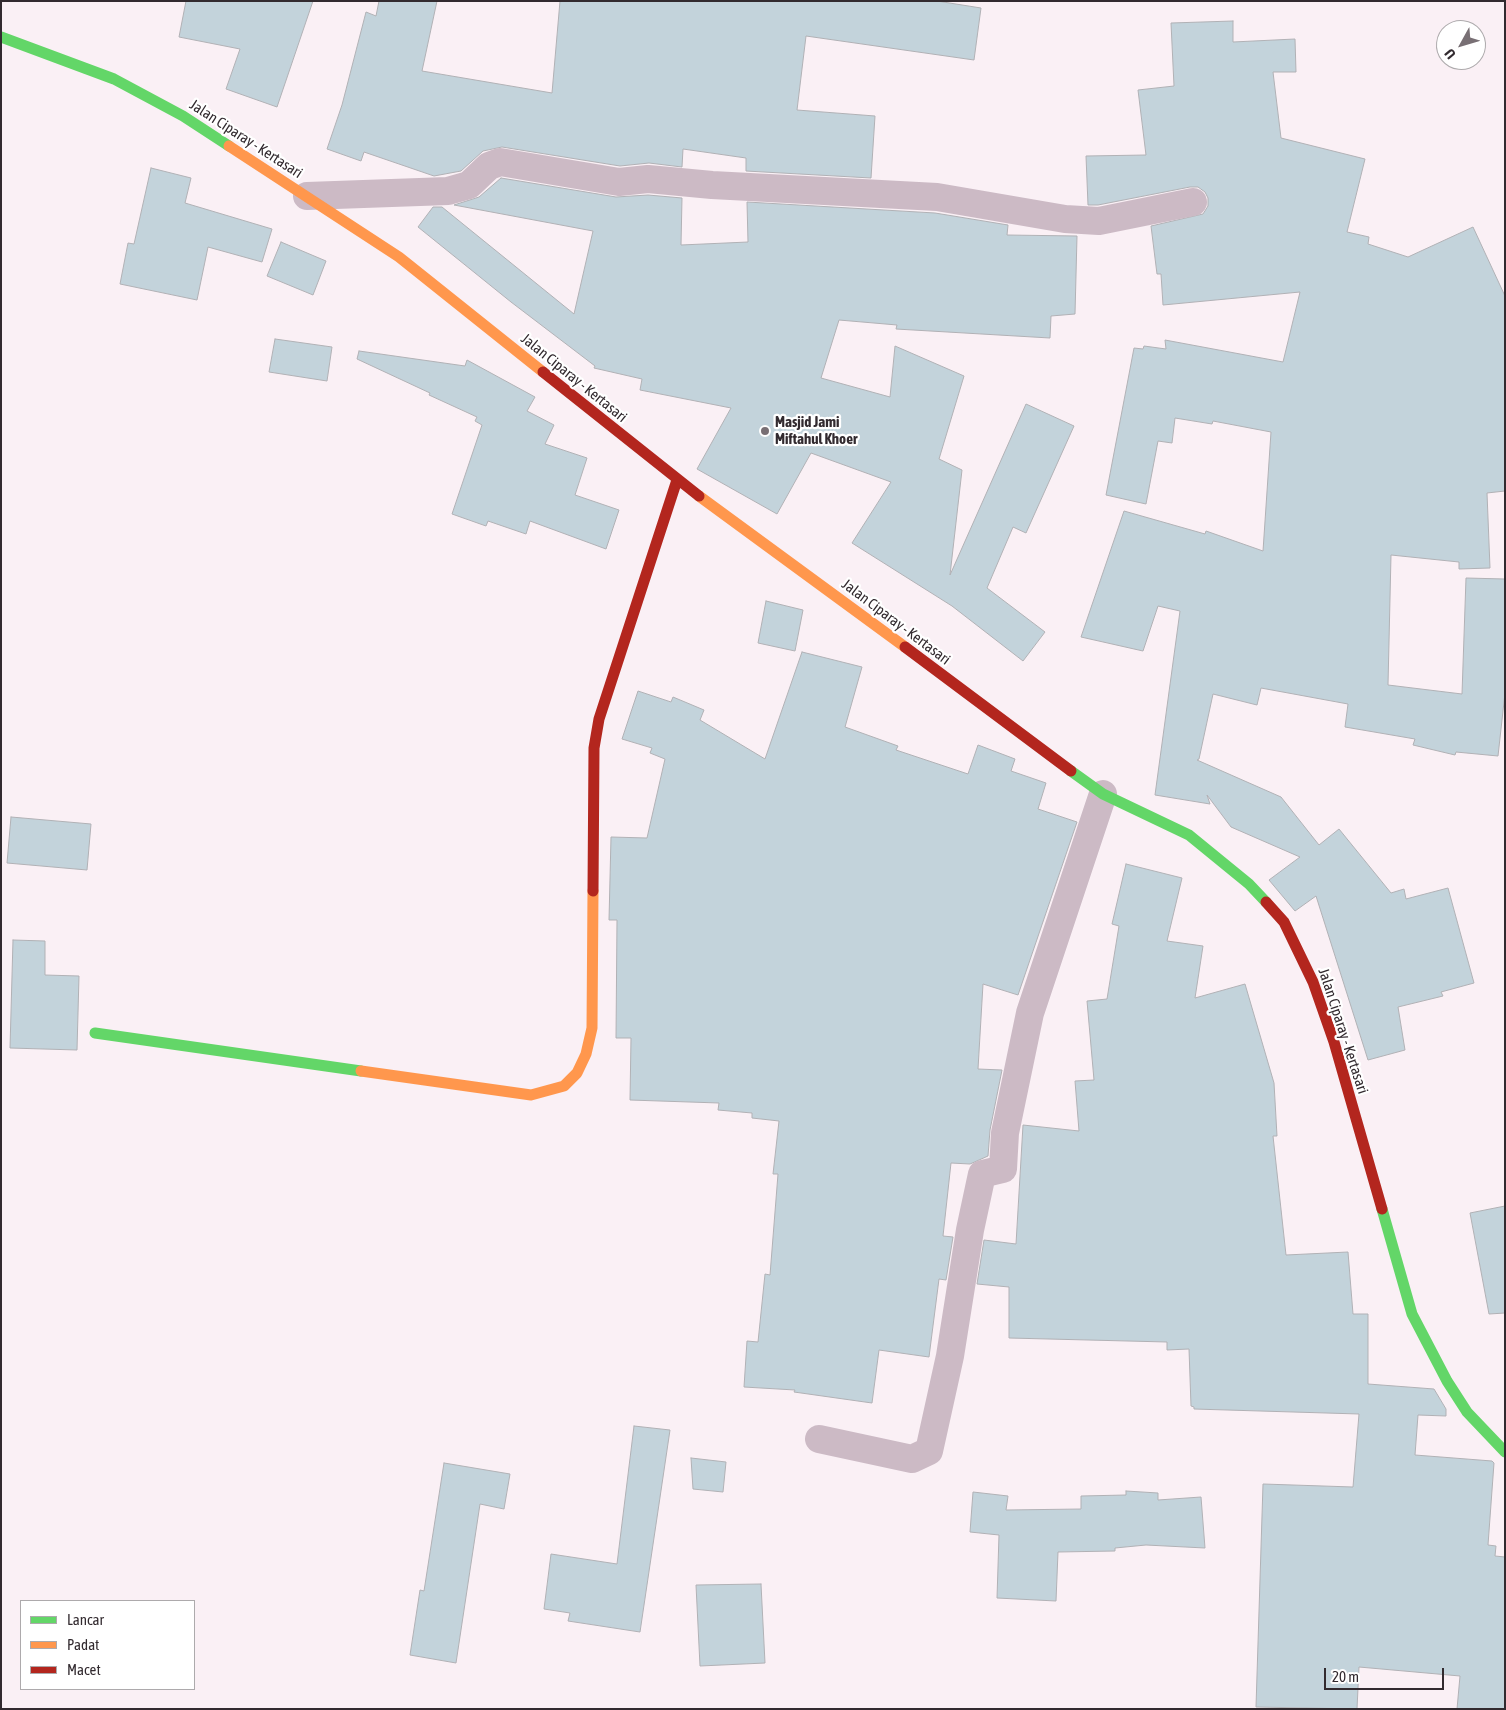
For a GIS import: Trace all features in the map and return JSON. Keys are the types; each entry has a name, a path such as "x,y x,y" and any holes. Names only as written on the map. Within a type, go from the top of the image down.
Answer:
{"main road":[{"name":"Jalan Ciparay - Kertasari","path":"1,37 114,80 182,116 399,257 678,480 910,651 1036,747 1103,794 1189,836 1249,884 1284,922 1313,982 1334,1042 1412,1314 1452,1389 1467,1412 1505,1452"},
{"path":"95,1033 531,1095 564,1086 577,1073 586,1054 592,1028 594,748 599,719 678,480"}],"street":[{"path":"307,196 448,191 470,185 489,166 500,162 619,182 648,179 712,185 937,197 1065,219 1099,221 1193,202"},
{"path":"819,1439 912,1459 929,1451 950,1356 970,1230 982,1174 1003,1170 1005,1134 1030,1012 1103,794"}],"building":[{"path":"186,1 313,1 277,107 226,89 240,49 179,37"},
{"path":"379,1 437,1 422,71 552,93 560,1 937,1 981,8 974,60 806,36 797,110 875,116 871,178 746,171 746,158 683,149 682,167 649,163 620,166 502,147 483,151 461,171 434,176 364,152 361,161 327,149 342,105 366,12 376,16"},
{"path":"1233,21 1233,42 1295,39 1296,72 1273,72 1281,138 1365,159 1347,232 1369,237 1368,244 1408,257 1473,227 1505,296 1505,491 1487,493 1490,568 1459,569 1459,562 1391,555 1388,685 1462,694 1466,578 1505,579 1505,693 1498,756 1456,752 1455,755 1413,745 1415,739 1345,727 1348,704 1261,688 1257,705 1213,694 1199,759 1197,760 1281,797 1319,845 1339,829 1391,893 1404,889 1406,899 1448,888 1474,983 1441,992 1443,996 1398,1007 1405,1050 1368,1060 1316,896 1295,911 1269,880 1300,857 1231,827 1207,795 1210,804 1155,795 1180,611 1158,606 1143,651 1081,637 1124,511 1205,534 1206,531 1263,551 1271,432 1213,421 1212,424 1175,418 1172,443 1158,441 1146,504 1106,495 1134,348 1143,349 1144,346 1166,349 1165,340 1283,362 1300,292 1163,305 1161,274 1157,274 1151,226 1203,214 1208,206 1208,198 1205,192 1198,187 1190,187 1098,205 1088,205 1086,156 1146,155 1138,90 1174,86 1171,23"},
{"path":"151,168 191,178 185,203 272,229 262,262 208,247 197,300 120,284 128,243 134,244"},
{"path":"501,178 616,197 648,195 682,198 681,245 748,242 747,202 935,213 1008,225 1007,235 1077,236 1075,314 1051,316 1050,338 896,329 897,325 839,320 821,378 890,397 895,346 964,376 939,459 962,470 950,575 1026,404 1074,426 1026,533 1013,527 987,588 1045,632 1023,661 952,606 852,543 891,482 811,453 777,514 697,469 731,408 640,390 642,379 594,368 595,366 511,302 418,227 433,207 442,207 574,314 593,231 454,205 479,197"},
{"path":"281,242 326,261 313,295 267,276"},
{"path":"275,339 332,347 327,381 269,372"},
{"path":"359,351 465,366 467,360 535,397 527,411 554,425 545,444 587,458 575,495 619,510 606,549 530,521 526,534 488,521 486,526 452,514 482,425 475,421 477,417 357,359"},
{"path":"766,601 803,610 795,651 758,643"},
{"path":"802,652 862,667 845,727 898,746 896,750 968,774 978,745 1015,759 1011,771 1046,783 1038,809 1077,822 1018,995 983,984 978,1069 1002,1070 990,1130 988,1156 970,1164 951,1163 943,1236 953,1237 946,1280 939,1279 929,1357 879,1350 872,1403 794,1392 795,1390 744,1387 747,1341 758,1342 765,1274 770,1275 778,1174 773,1174 779,1121 752,1118 752,1113 718,1110 719,1103 630,1100 631,1038 616,1038 617,920 609,920 611,837 647,838 665,759 650,753 652,748 622,739 638,691 671,702 673,697 704,710 700,720 765,759"},
{"path":"11,817 91,824 87,870 7,863"},
{"path":"1126,864 1182,878 1167,941 1203,946 1195,998 1245,984 1274,1083 1277,1136 1273,1136 1286,1255 1348,1252 1353,1314 1368,1314 1368,1384 1434,1389 1446,1409 1446,1416 1418,1415 1415,1455 1492,1461 1494,1463 1488,1545 1496,1546 1495,1556 1505,1557 1505,1709 1457,1709 1460,1676 1359,1667 1357,1709 1256,1707 1263,1484 1353,1487 1359,1414 1194,1409 1191,1406 1189,1349 1167,1350 1167,1342 1009,1338 1009,1287 977,1284 984,1240 1016,1244 1023,1125 1079,1131 1075,1081 1094,1080 1087,1001 1107,999 1119,926 1112,924"},
{"path":"13,940 45,941 45,975 79,976 77,1050 10,1048"},
{"path":"1505,1206 1505,1313 1489,1314 1470,1213"},
{"path":"634,1426 670,1430 640,1632 568,1621 570,1613 544,1609 551,1554 617,1564"},
{"path":"691,1458 726,1462 723,1492 693,1489"},
{"path":"444,1463 510,1474 504,1509 480,1504 456,1663 410,1655 420,1590 424,1591"},
{"path":"1126,1491 1158,1493 1158,1500 1201,1497 1205,1548 1146,1545 1115,1548 1115,1551 1058,1552 1056,1601 997,1598 999,1535 970,1532 973,1492 1008,1496 1006,1510 1081,1509 1081,1496 1126,1495"},
{"path":"761,1584 765,1663 700,1666 696,1585"}],"traffic: fast":[{"path":"1,37 114,79 183,116 229,146"},
{"path":"1071,771 1103,794 1189,835 1249,884 1266,902"},
{"path":"95,1033 361,1071"},
{"path":"1382,1209 1412,1314 1447,1381 1467,1412 1505,1452"}],"traffic: slow":[{"path":"229,146 399,257 543,372"},
{"path":"699,496 905,647"},
{"path":"361,1071 531,1095 564,1086 577,1073 586,1054 592,1028 593,891"}],"traffic: jam":[{"path":"543,372 699,496"},
{"path":"593,891 594,748 599,719 677,480"},
{"path":"905,647 1071,771"},
{"path":"1266,902 1284,922 1313,982 1334,1042 1382,1209"}],"place":[{"name":"Masjid Jami Miftahul Khoer","path":"765,431"}]}
